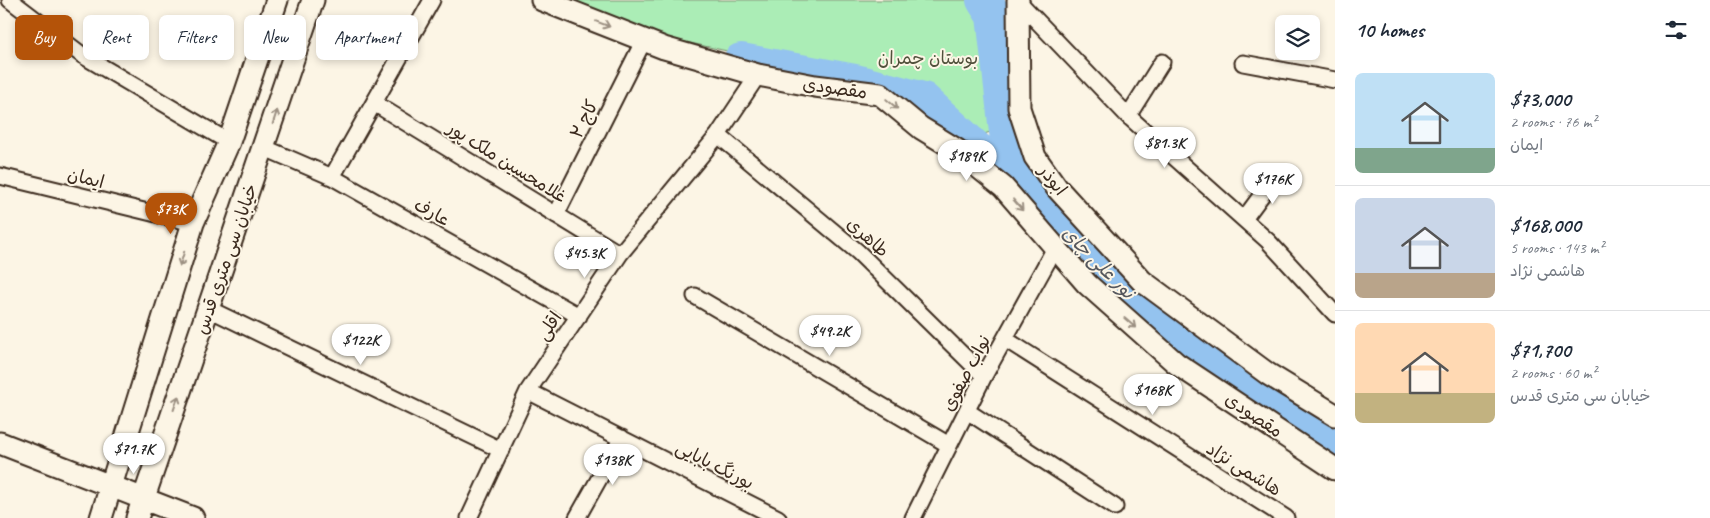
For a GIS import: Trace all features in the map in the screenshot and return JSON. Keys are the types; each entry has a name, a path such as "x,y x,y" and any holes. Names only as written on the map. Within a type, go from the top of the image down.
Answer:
{"street":[{"path":"10,0 82,56 229,142"},
{"path":"101,518 193,223 229,142 277,0"},
{"name":"خیابان سی متری قدس","path":"140,508 314,0"},
{"path":"332,177 432,0"},
{"name":"مقصودی","path":"542,0 644,40 758,75 815,86 880,94 921,128 956,150 1003,187 1087,284 1177,364 1335,469"},
{"path":"1018,1 1128,116 1268,241 1335,314"},
{"name":"ابوذر","path":"1018,1 1019,108 1035,157 1057,188 1142,281 1268,374 1335,415"},
{"name":"کاج ۲","path":"556,215 644,40"},
{"path":"1128,116 1162,62"},
{"path":"1243,63 1335,80"},
{"name":"اقلی","path":"469,518 528,390 620,254 718,136 758,75"},
{"name":"غلامحسین ملک پور","path":"374,103 620,254"},
{"name":"طاهری","path":"718,136 858,252 984,376"},
{"name":"عارف","path":"264,148 332,177 578,316"},
{"path":"1244,219 1278,173"},
{"name":"ایمان","path":"0,176 193,223"},
{"name":"نواب صفوی","path":"913,518 984,376 1055,248"},
{"path":"695,296 949,445"},
{"path":"209,309 501,450"},
{"name":"هاشمی نژاد","path":"1005,340 1286,518"},
{"name":"بورنگ بابایی","path":"528,390 778,518"},
{"path":"967,411 1115,507"},
{"path":"577,518 622,438"},
{"path":"0,443 112,486 140,508 193,518"}],"green space":[{"name":"بوستان چمران","path":"567,0 974,0 980,7 994,131 970,138 914,117 859,80 645,33"}],"waterway":[{"name":"نور علی چای","path":"984,0 994,16 1008,141 1034,197 1188,351 1335,441"},
{"path":"741,61 855,82 923,100 986,158 1028,192"}]}
